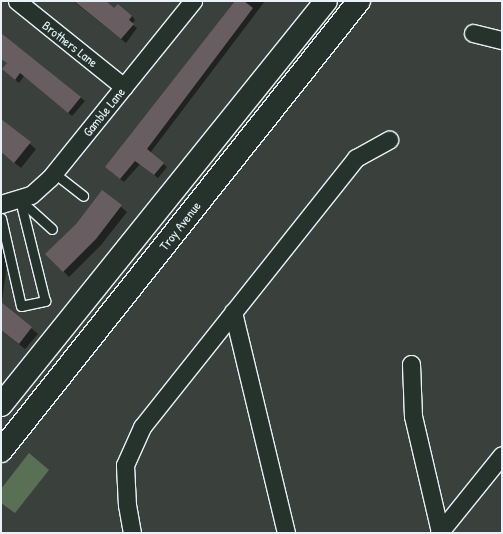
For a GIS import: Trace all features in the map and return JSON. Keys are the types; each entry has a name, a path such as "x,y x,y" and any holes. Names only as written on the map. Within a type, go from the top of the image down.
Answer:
{"main road":[{"name":"Troy Avenue","path":"1,406 326,1"},
{"name":"Troy Avenue","path":"1,451 359,1"}],"street":[{"name":"Brothers Lane","path":"16,1 124,87"},
{"name":"Gamble Lane","path":"1,204 20,200 31,195 54,173 193,1"},
{"path":"473,33 502,40"},
{"path":"132,533 127,505 125,465 142,427 356,158 389,140"},
{"path":"233,312 286,533"},
{"path":"411,364 413,416 440,532"},
{"path":"440,532 502,455"}],"lane":[{"path":"54,173 83,196"},
{"path":"1,218 21,306 45,301 20,200"},
{"path":"20,200 52,229"}],"green space":[{"path":"29,453 49,470 15,513 1,503 1,489"}],"building":[{"path":"74,1 106,1 114,8 118,4 132,16 129,20 134,24 121,39"},
{"path":"235,1 244,1 253,8 147,149 164,163 154,175 135,161 120,179 105,167"},
{"path":"1,33 81,97 68,113 20,73 15,80 2,69 7,63 1,59"},
{"path":"1,119 31,142 14,163 1,152"},
{"path":"102,190 122,205 96,239 63,272 45,254 76,224"},
{"path":"1,302 32,327 19,344 1,330"}]}
